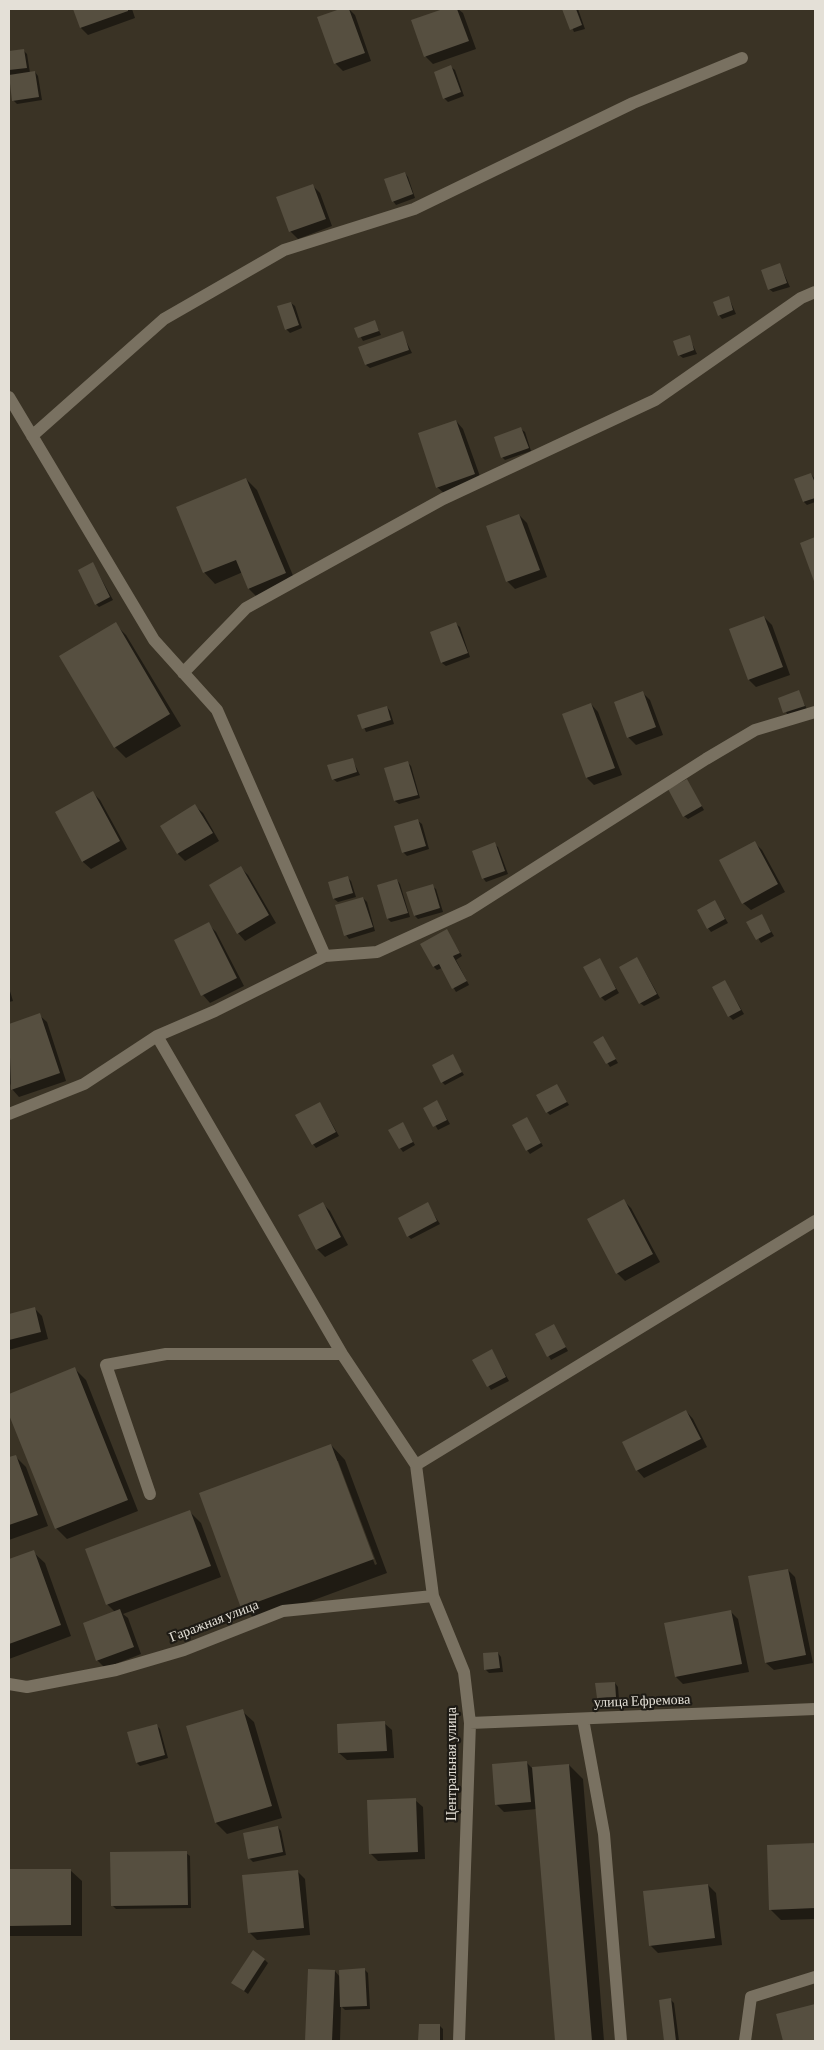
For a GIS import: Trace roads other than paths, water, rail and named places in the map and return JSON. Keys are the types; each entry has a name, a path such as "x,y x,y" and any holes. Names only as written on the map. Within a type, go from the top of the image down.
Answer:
{"street":[{"path":"32,436 164,319 284,250 414,208 633,103 742,58"},
{"path":"184,673 246,608 444,499 655,400 801,298 815,292"},
{"path":"9,397 154,640 217,710 325,956"},
{"path":"9,1114 84,1084 157,1036 214,1011 325,956 377,952 469,910 706,758 755,730 815,712"},
{"path":"157,1036 342,1354 416,1465 815,1221"},
{"path":"150,1494 106,1365 166,1354 342,1354"},
{"name":"Центральная улица","path":"416,1465 433,1596 464,1672 470,1723 459,2041"},
{"name":"Гаражная улица","path":"9,1684 27,1687 116,1670 184,1650 283,1611 433,1596"},
{"name":"улица Ефремова","path":"470,1723 815,1709"},
{"path":"583,1718 604,1834 621,2041"},
{"path":"745,2041 751,1997 815,1977"}]}
